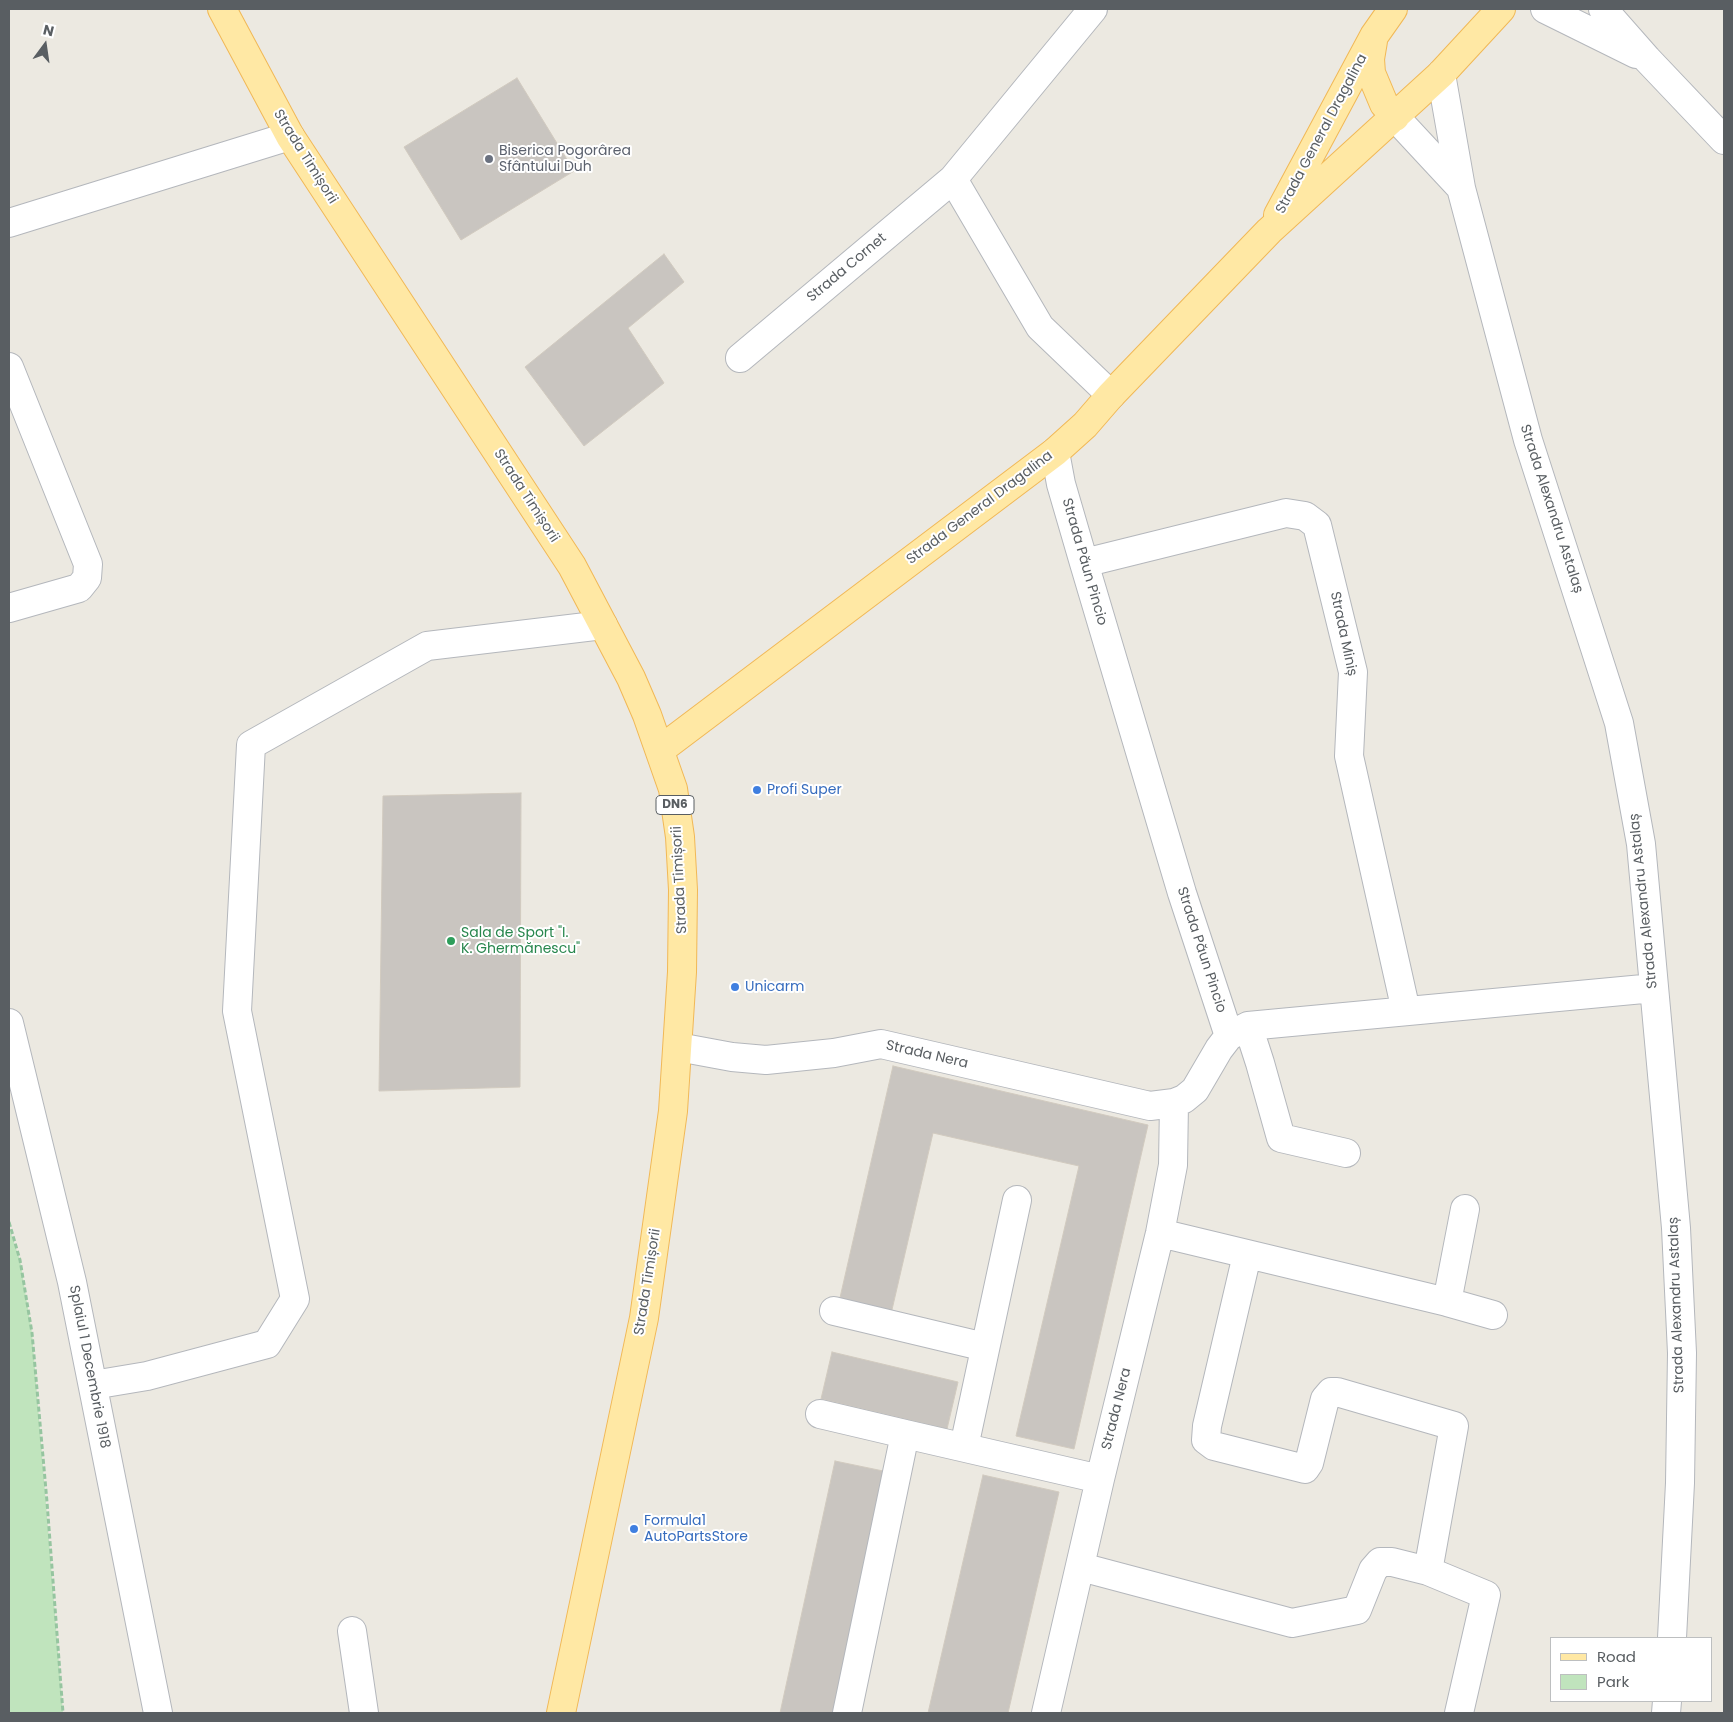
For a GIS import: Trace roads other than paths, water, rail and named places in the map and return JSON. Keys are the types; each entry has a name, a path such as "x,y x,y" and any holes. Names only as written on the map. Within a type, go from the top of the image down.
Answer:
{"main road":[{"name":"Strada Timișorii","path":"222,9 290,136 572,566 631,678 660,750 673,789 680,837 683,890 682,972 673,1111 644,1318 561,1713"},
{"name":"Strada General Dragalina","path":"1269,231 1374,36 1393,9"},
{"name":"Strada General Dragalina","path":"660,750 1055,452 1085,425 1111,395 1269,231 1441,74 1501,9"},
{"name":"Strada General Dragalina","path":"1374,36 1370,59 1371,73 1384,104 1395,117"}],"street":[{"name":"Strada Cornet","path":"740,358 953,179 1093,9"},
{"path":"1545,9 1646,59"},
{"path":"1603,9 1646,59 1724,140"},
{"name":"Strada Alexandru Astalaș","path":"1441,74 1461,188 1528,440 1619,723 1641,844 1676,1228 1682,1353 1680,1483 1672,1637"},
{"name":"Strada Alexandru Astalaș","path":"1395,117 1461,188"},
{"path":"9,223 290,136"},
{"path":"953,179 1040,327 1111,395"},
{"path":"9,367 88,564 87,578 79,588 9,608"},
{"name":"Strada Păun Pincio","path":"1055,452 1061,484 1182,893 1281,1138 1346,1153"},
{"name":"Strada Miniș","path":"1084,563 1286,513 1305,516 1317,525 1354,672 1349,756 1406,1011"},
{"path":"93,1385 147,1376 267,1344 295,1299 237,1011 251,745 427,646 603,625"},
{"path":"1238,1031 1406,1011 1654,988"},
{"name":"Splaiul 1 Decembrie 1918","path":"9,1023 72,1282 158,1713"},
{"name":"Strada Nera","path":"678,1047 732,1057 766,1060 834,1053 881,1044 1150,1106 1174,1103 1184,1099 1195,1090 1219,1049 1238,1031"},
{"name":"Strada Nera","path":"1046,1713 1100,1479 1160,1233 1173,1165 1174,1103"},
{"path":"964,1446 1017,1200"},
{"path":"1447,1302 1465,1209"},
{"path":"1160,1233 1493,1314"},
{"path":"1247,1255 1207,1426 1206,1440 1214,1446 1305,1469 1309,1464 1325,1399 1330,1392 1337,1392 1454,1426 1428,1571"},
{"path":"834,1311 985,1347"},
{"path":"820,1414 1100,1479"},
{"path":"847,1713 905,1434"},
{"path":"1081,1567 1292,1622 1356,1610 1373,1570 1380,1562 1392,1562 1428,1571 1486,1595 1459,1713"},
{"path":"352,1631 364,1713"}],"place":[{"name":"Biserica Pogorârea Sfântului Duh","path":"489,159"},
{"name":"Profi Super","path":"757,790"},
{"name":"Sala de Sport \"I. K. Ghermănescu\"","path":"451,941"},
{"name":"Unicarm","path":"735,987"},
{"name":"Formula1 AutoPartsStore","path":"634,1529"}]}
